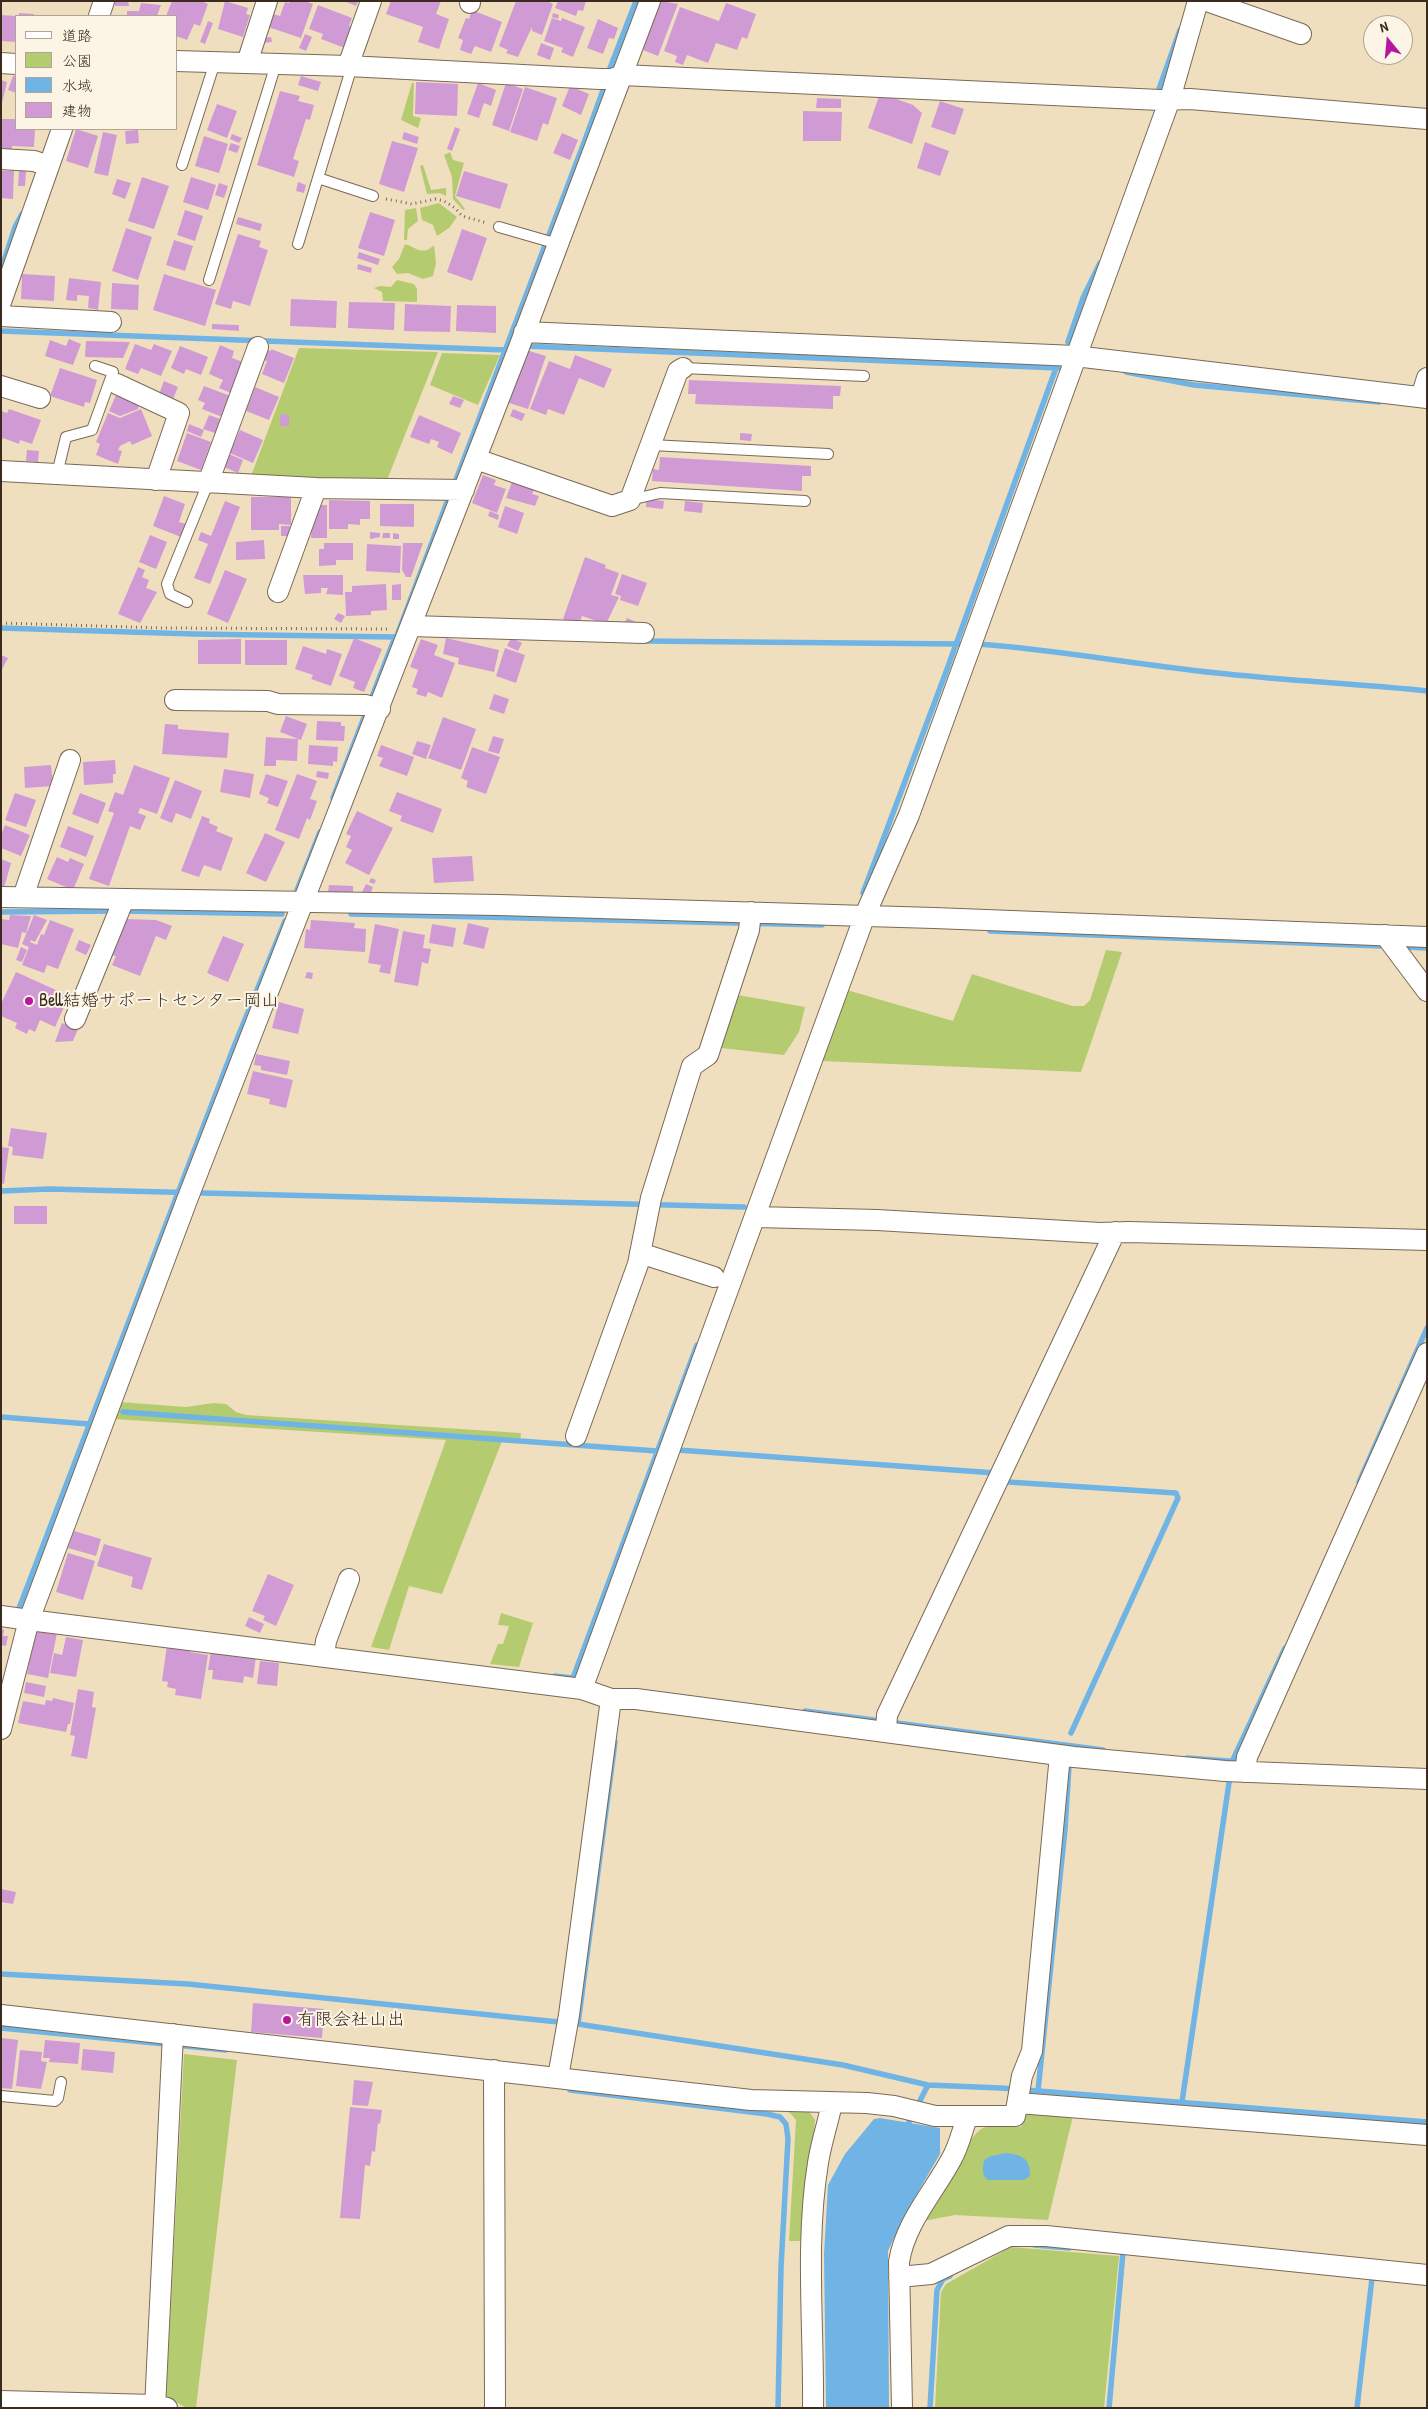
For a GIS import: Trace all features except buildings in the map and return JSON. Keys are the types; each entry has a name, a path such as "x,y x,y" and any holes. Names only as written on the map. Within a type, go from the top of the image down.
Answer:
{"street":[{"path":"100,15 104,1"},
{"path":"249,57 267,1"},
{"path":"351,62 371,1"},
{"path":"582,1689 865,915 909,815 1170,99 1198,1"},
{"path":"1207,1 1301,34"},
{"path":"1,1730 29,1620 189,1196 305,902 372,707 405,631 456,490 476,459 521,341 551,242 611,78 644,2"},
{"path":"178,61 215,62 249,57 276,64 351,62 611,78 1190,99 1427,119"},
{"path":"1,63 15,64"},
{"path":"61,130 44,164 25,231 1,304 111,322"},
{"path":"1,159 44,164"},
{"path":"521,341 1075,356 1424,397 1427,378"},
{"path":"208,483 258,347"},
{"path":"476,459 612,506 630,500 678,371 684,368"},
{"path":"117,384 180,413 156,480"},
{"path":"1,386 40,398"},
{"path":"1,471 316,488 456,490"},
{"path":"278,592 316,488"},
{"path":"405,631 644,633"},
{"path":"175,700 268,701 278,704 372,707"},
{"path":"23,898 70,760"},
{"path":"1,897 121,907 305,902 750,921 865,915 1427,937"},
{"path":"75,1020 121,907"},
{"path":"576,1436 638,1264 649,1205 692,1066 708,1055 750,921"},
{"path":"1385,935 1427,991"},
{"path":"756,1217 877,1220 1115,1232 1427,1240"},
{"path":"886,1723 1115,1232"},
{"path":"640,1253 714,1277"},
{"path":"1240,1768 1427,1353"},
{"path":"325,1650 349,1579"},
{"path":"1,1616 325,1650 582,1689 617,1699 886,1723 1067,1756 1427,1779"},
{"path":"558,2077 617,1699"},
{"path":"1,2015 173,2041 494,2076 558,2077 751,2100 894,2106 935,2116 967,2118 1015,2116 1019,2094 1032,2051 1067,1756"},
{"path":"1,2401 160,2407 173,2041"},
{"path":"494,2076 495,2408"},
{"path":"1019,2094 1427,2135"},
{"path":"813,2408 811,2273 813,2208 818,2162 832,2103"},
{"path":"902,2408 900,2277 902,2246 908,2230 953,2156 967,2118"},
{"path":"900,2277 930,2274 1009,2236 1056,2237 1427,2275"}],"lane":[{"path":"182,165 215,62"},
{"path":"298,244 351,62"},
{"path":"209,280 276,64"},
{"path":"318,178 373,196"},
{"path":"499,226 551,242"},
{"path":"58,474 66,437 92,430 112,372 95,366"},
{"path":"684,368 864,376"},
{"path":"650,445 828,454"},
{"path":"187,602 170,594 167,584 208,483"},
{"path":"630,500 660,493 805,501"},
{"path":"1,2096 55,2101 58,2098 62,2082"}],"path":[{"path":"373,196 412,204 435,199 444,200 462,216 499,226"},
{"path":"1,623 163,628 405,631"}],"green space":[{"path":"412,83 414,83 413,116 421,118 418,128 401,120"},
{"path":"450,152 453,160 464,163 455,196 465,209 463,210 453,199 452,177 444,155"},
{"path":"423,165 431,190 446,188 446,196 440,193 427,194 420,166"},
{"path":"439,203 457,217 449,228 437,236 433,225 422,220 420,208"},
{"path":"416,208 418,221 408,229 407,240 404,240 405,210"},
{"path":"405,244 423,251 434,245 436,263 433,276 423,279 408,273 397,274 392,267 399,259"},
{"path":"397,280 414,284 417,289 417,302 383,301 382,292 374,288 380,286 391,287"},
{"path":"299,348 438,352 387,480 251,476"},
{"path":"442,353 500,355 478,405 430,385"},
{"path":"1106,950 1122,952 1081,1072 821,1061 847,990 953,1021 972,974 1072,1006 1084,1006 1090,1000"},
{"path":"738,995 805,1007 799,1032 784,1055 721,1048"},
{"path":"120,1402 186,1407 214,1403 226,1404 236,1412 246,1415 521,1433 520,1442 502,1441 442,1594 409,1586 389,1650 371,1647 446,1440 113,1419"},
{"path":"501,1613 533,1623 519,1667 490,1664 498,1644 503,1644 509,1626 498,1625"},
{"path":"184,2054 237,2060 196,2408 187,2408 166,2397"},
{"path":"781,2108 808,2110 815,2120 805,2241 789,2241 796,2120 791,2114"},
{"path":"1025,2113 1073,2116 1048,2220 955,2215 923,2221 960,2156 977,2133 983,2128 992,2126 1021,2127"},
{"path":"1011,2247 1119,2256 1104,2408 935,2408 941,2292 946,2284"}],"water":[{"path":"880,2118 940,2128 940,2154 903,2218 888,2251 889,2408 826,2408 824,2254 828,2185 845,2154 874,2119"},
{"path":"1006,2153 1024,2158 1030,2170 1030,2176 1024,2180 988,2180 984,2176 983,2171 984,2160 991,2156"}],"waterway":[{"path":"610,68 636,1"},
{"path":"1159,89 1180,30"},
{"path":"454,485 611,68 616,67"},
{"path":"1,270 15,227 22,214"},
{"path":"1068,342 1083,298 1100,263"},
{"path":"1,331 505,350"},
{"path":"524,346 1058,368"},
{"path":"863,893 946,672 1056,368"},
{"path":"1126,372 1194,385 1379,402"},
{"path":"398,633 450,494"},
{"path":"1,628 194,634 395,637 401,634"},
{"path":"333,798 395,637"},
{"path":"642,641 959,644"},
{"path":"978,644 1227,674 1427,691"},
{"path":"297,890 320,832"},
{"path":"1,912 114,911"},
{"path":"123,911 282,914"},
{"path":"351,914 822,925"},
{"path":"18,1611 233,1049 285,921"},
{"path":"990,931 1380,946"},
{"path":"1403,947 1427,948"},
{"path":"1,1191 49,1189 744,1207"},
{"path":"1359,1482 1427,1328"},
{"path":"555,1676 573,1678 697,1345"},
{"path":"123,1412 657,1451"},
{"path":"1,1417 89,1424"},
{"path":"678,1450 995,1473"},
{"path":"1008,1482 1176,1493 1178,1498 1071,1733"},
{"path":"1231,1764 1285,1648"},
{"path":"805,1711 1103,1750"},
{"path":"578,2024 615,1742"},
{"path":"1187,1758 1242,1762"},
{"path":"1038,2091 1065,1829 1069,1766"},
{"path":"1182,2102 1230,1776"},
{"path":"1,1974 188,1984 578,2024 843,2065 928,2085"},
{"path":"1,2028 226,2050"},
{"path":"906,2128 928,2085 1001,2088 1427,2122"},
{"path":"570,2090 767,2114 780,2117 786,2124 788,2139 781,2267 778,2408"},
{"path":"1034,2245 1069,2248"},
{"path":"1109,2408 1123,2252"},
{"path":"930,2408 937,2290 943,2279 950,2276"},
{"path":"1357,2408 1372,2278"}],"place":[{"name":"Bell結婚サポートセンター岡山","path":"29,1001"},
{"name":"有限会社山出","path":"287,2020"}]}
